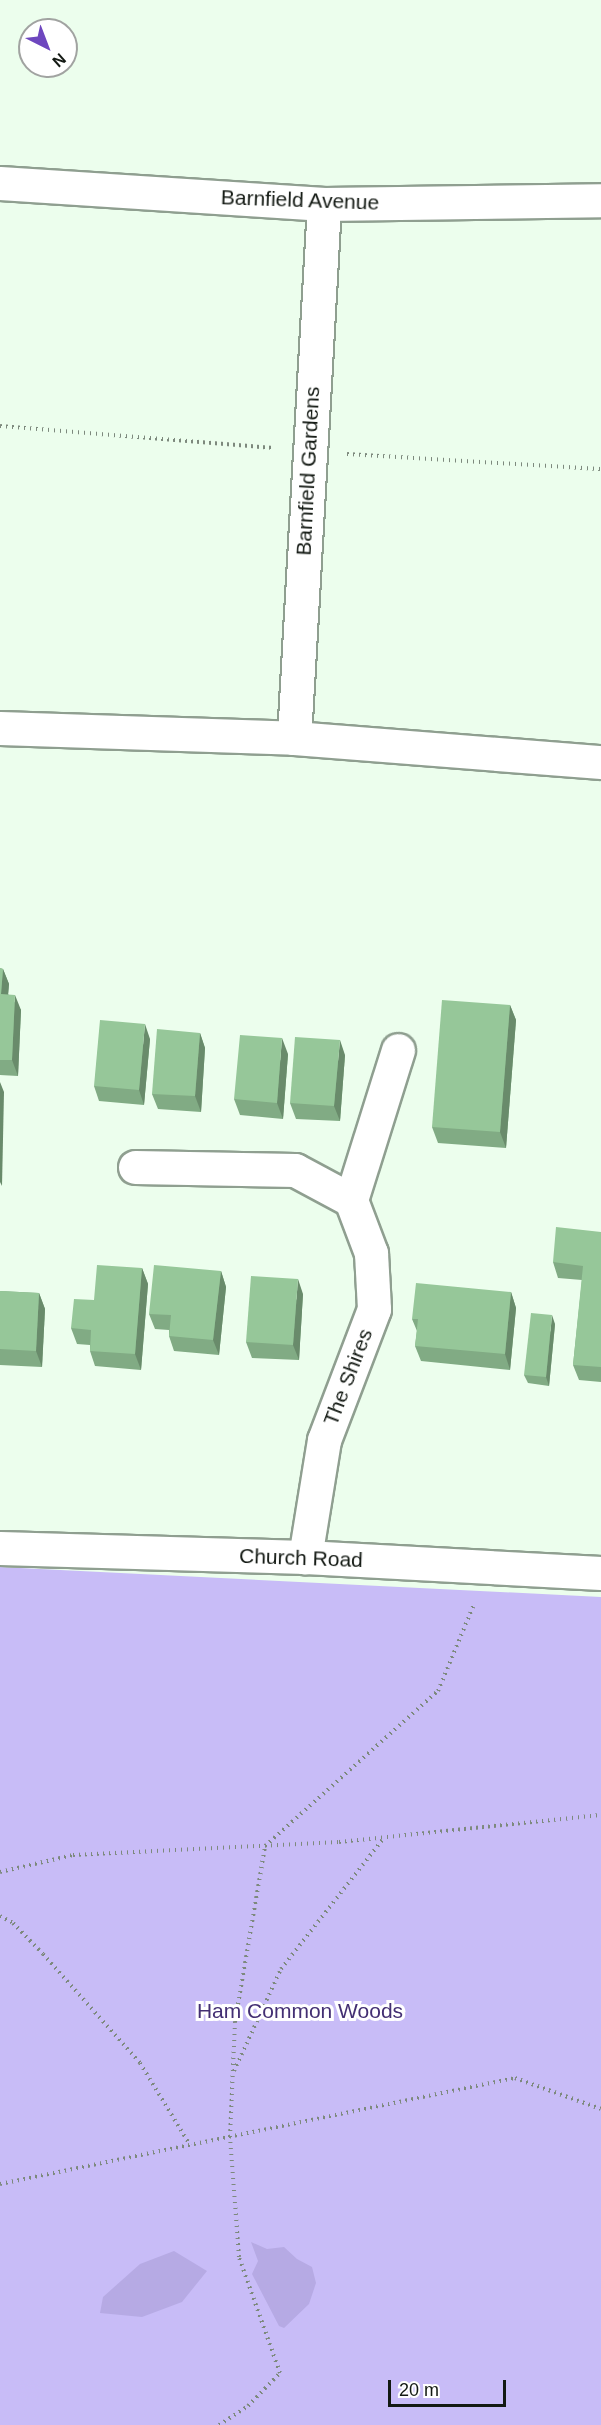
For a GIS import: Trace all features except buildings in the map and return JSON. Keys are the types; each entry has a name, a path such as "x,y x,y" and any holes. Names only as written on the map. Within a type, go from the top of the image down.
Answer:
{"street":[{"name":"Barnfield Avenue","path":"0,183 324,204 601,200"},
{"name":"Barnfield Gardens","path":"294,738 324,204"},
{"path":"0,728 294,738 601,762"},
{"path":"135,1167 295,1170 351,1200 398,1050"},
{"name":"The Shires","path":"305,1557 324,1440 374,1309 371,1253 351,1200"},
{"name":"Church Road","path":"0,1548 305,1557 601,1573"}],"path":[{"path":"219,2425 248,2406 280,2373 239,2258 230,2137 235,2022 266,1846 438,1691 489,1568"},
{"path":"0,1872 73,1855 383,1838 601,1815"},
{"path":"232,2075 281,1969 383,1838"},
{"path":"0,1916 13,1923 43,1954 140,2063 190,2145"},
{"path":"0,2184 515,2078 601,2109"}],"green space":[{"name":"Ham Common Woods","path":"0,1567 601,1597 601,2425 0,2425"}],"shaded area":[{"path":"251,2242 267,2249 284,2247 297,2259 312,2267 316,2283 309,2304 284,2328 279,2326 252,2274 258,2261"},
{"path":"174,2251 207,2271 182,2302 142,2317 100,2313 103,2297 140,2264"}]}
